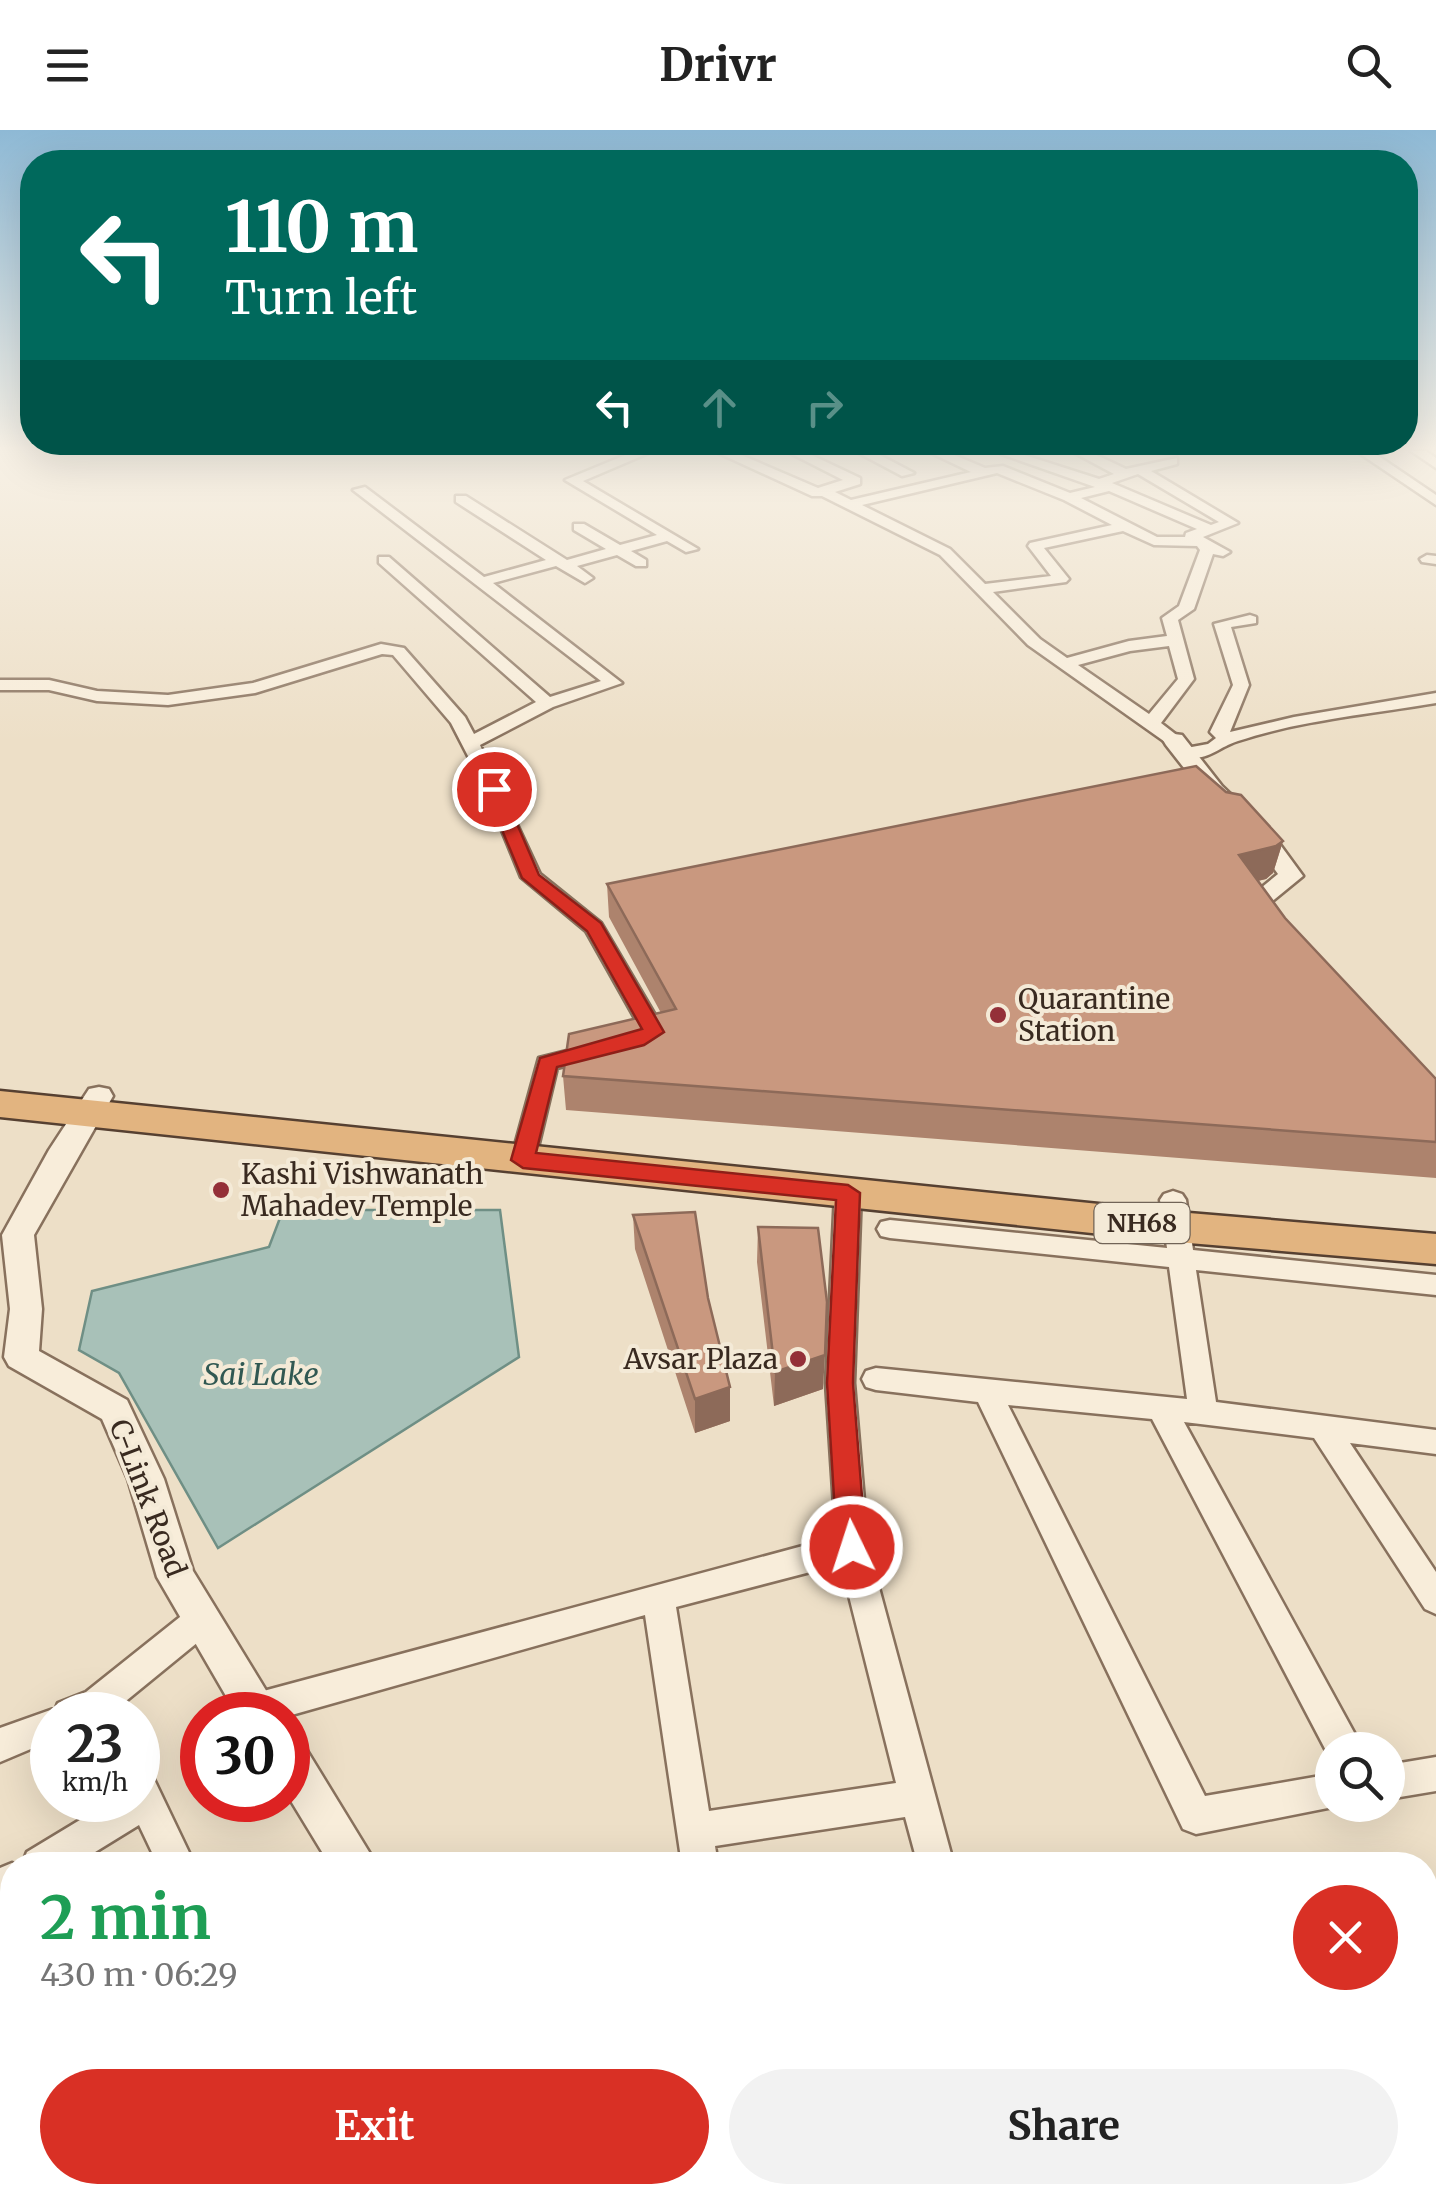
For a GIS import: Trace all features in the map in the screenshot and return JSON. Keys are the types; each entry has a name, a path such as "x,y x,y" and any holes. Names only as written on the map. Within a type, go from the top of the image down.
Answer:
{"highway":[{"name":"NH68","path":"0,1086 93,1104 527,1149 1177,1228 1436,1225"},
{"name":"NH68","path":"0,1104 93,1104"},
{"name":"NH68","path":"527,1149 848,1193 1177,1228 1436,1249"}],"street":[{"path":"436,548 614,682 548,703 470,742"},
{"path":"538,548 585,578"},
{"path":"613,548 642,564"},
{"path":"481,582 629,548"},
{"path":"937,548 1034,642 1181,746 1214,791 1264,840 1291,876 1257,901 1286,944"},
{"path":"983,589 1062,579 1036,548"},
{"path":"1152,722 1186,679 1170,618 1186,609 1209,548"},
{"path":"384,560 548,703"},
{"path":"1227,738 1220,732 1241,685 1222,624 1250,620"},
{"path":"1066,663 1129,646 1176,640"},
{"path":"0,686 49,685 97,696 168,700 256,688 380,649 398,651 458,721 531,878 594,927 654,1032 637,1040 547,1062 527,1149"},
{"path":"1181,746 1213,749 1227,738 1294,722 1436,698"},
{"name":"C-Link Road","path":"93,1104 9,1239 26,1308 11,1366 115,1410 146,1479 176,1577 246,1692"},
{"path":"848,1193 840,1383 852,1547 933,1852"},
{"path":"890,1228 1177,1228 1436,1285"},
{"path":"1177,1228 1203,1412"},
{"path":"876,1379 1203,1412 1436,1442"},
{"path":"987,1392 1196,1816 1315,1795"},
{"path":"1161,1408 1335,1732"},
{"path":"1323,1427 1436,1599"},
{"path":"310,1697 852,1547"},
{"path":"658,1598 698,1848 918,1796"},
{"path":"114,1692 202,1619"},
{"path":"0,1744 30,1731"},
{"path":"1405,1779 1436,1774"},
{"path":"310,1793 347,1852"},
{"path":"58,1852 100,1822"},
{"path":"156,1822 170,1852"}],"water":[{"name":"Sai Lake","path":"283,1210 500,1210 519,1357 218,1548 119,1373 79,1350 92,1291 269,1247"}],"building":[{"name":"Quarantine Station","path":"1196,766 1226,792 1241,795 1283,841 1239,855 1285,918 1436,1079 1436,1142 563,1076 569,1034 676,1009 607,884"},
{"path":"695,1212 708,1298 730,1387 695,1399 633,1215"},
{"path":"758,1227 818,1228 827,1302 825,1355 775,1372"}],"place":[{"name":"Quarantine Station","path":"998,1015"},
{"name":"Kashi Vishwanath Mahadev Temple","path":"221,1190"},
{"name":"Avsar Plaza","path":"798,1359"}],"route":[{"path":"494,789 531,878 594,927 654,1032 637,1040 547,1062 523,1160 848,1193 840,1383 852,1547"}]}
